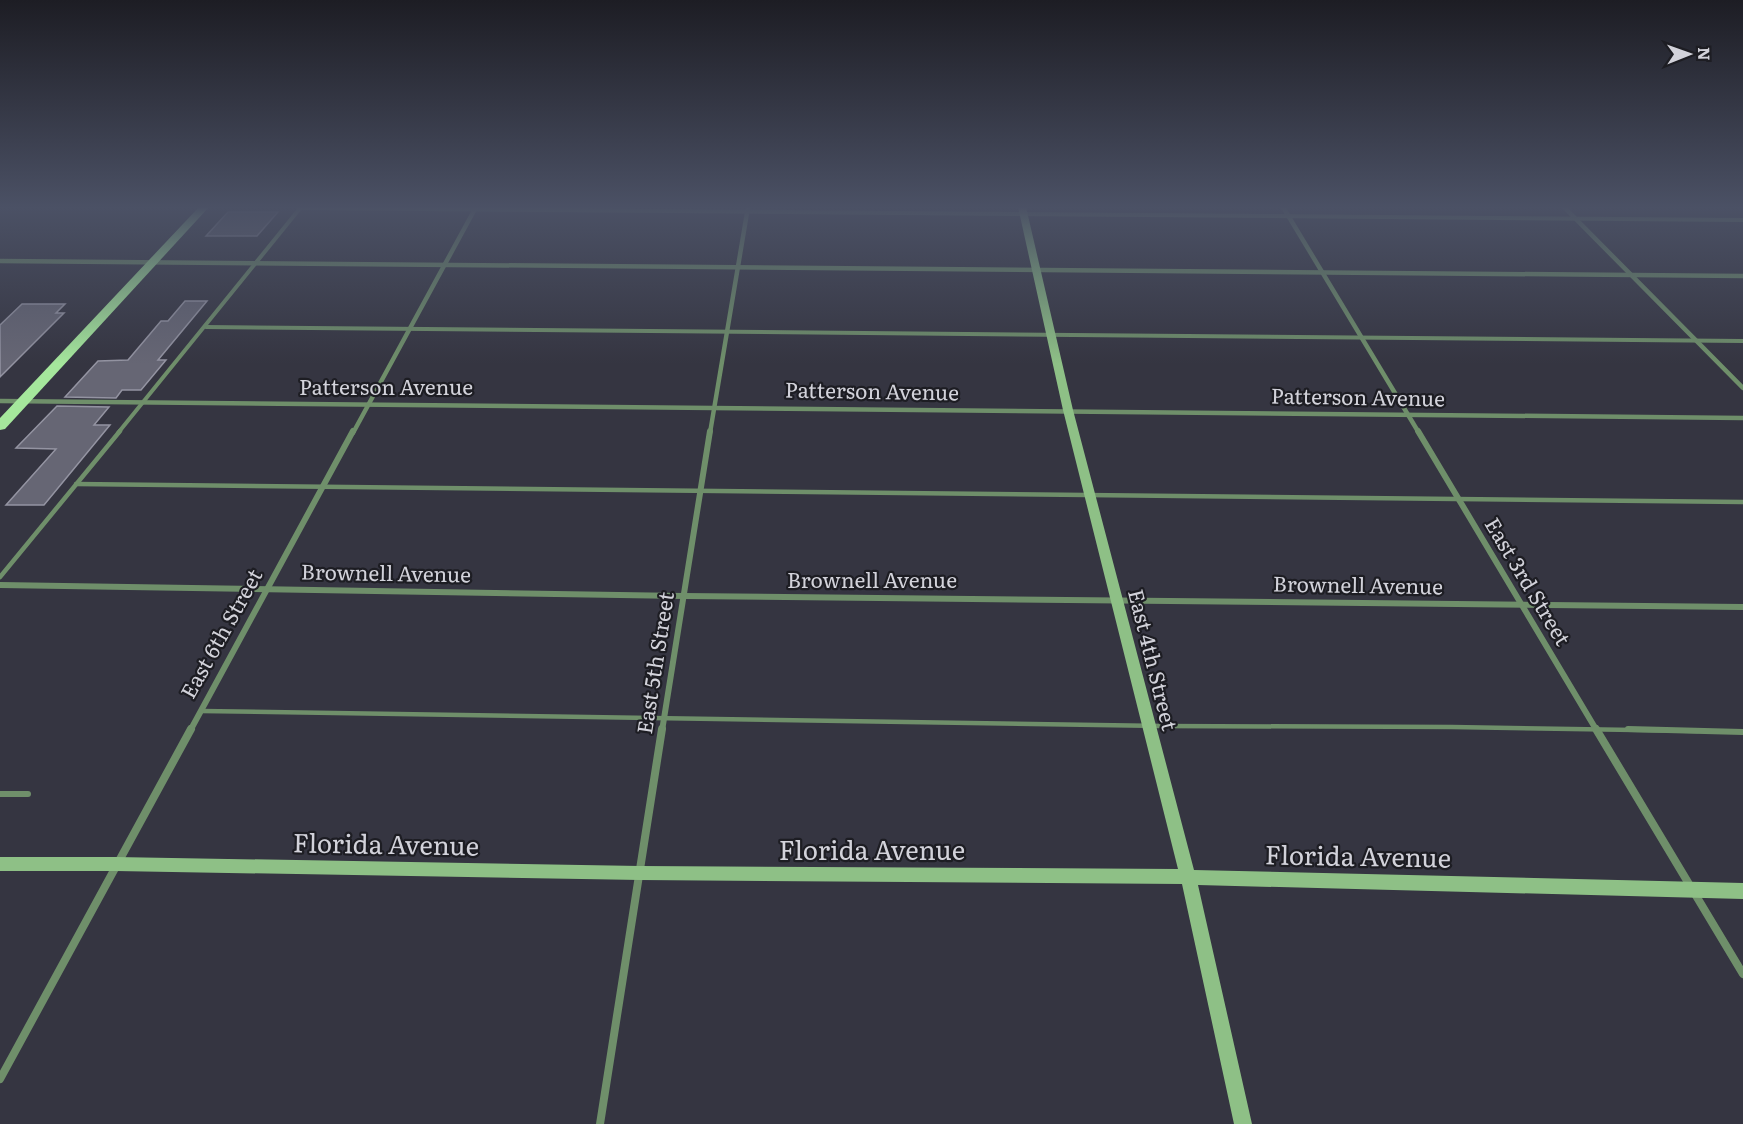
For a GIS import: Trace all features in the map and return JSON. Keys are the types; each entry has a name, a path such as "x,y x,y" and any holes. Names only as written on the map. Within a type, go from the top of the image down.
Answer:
{"main road":[{"path":"0,426 156,259"}],"street":[{"name":"East 6th Street","path":"0,1079 447,259"},
{"name":"East 5th Street","path":"600,1124 683,596 740,259"},
{"name":"East 4th Street","path":"1034,259 1068,410 1188,877 1243,1124"},
{"name":"East 3rd Street","path":"1315,259 1743,974"},
{"path":"1615,259 1743,388"},
{"path":"0,261 1743,276"},
{"name":"Patterson Avenue","path":"0,401 1743,418"},
{"name":"Brownell Avenue","path":"0,585 683,596 1743,607"},
{"name":"Florida Avenue","path":"0,864 640,873 1188,877 1743,891"}],"lane":[{"path":"0,577 261,259"},
{"path":"206,327 1743,341"},
{"path":"76,484 1743,502"},
{"path":"199,711 498,713 1149,726 1596,728 1743,732"},
{"path":"0,794 28,794"}],"building":[{"path":"185,301 207,301 158,360 166,360 141,390 122,390 116,398 65,397 98,361 128,360 161,321 168,321"},
{"path":"22,304 65,304 56,313 64,313 0,377 0,325"},
{"path":"57,406 109,407 94,425 110,425 44,505 6,505 56,449 16,448"}]}
